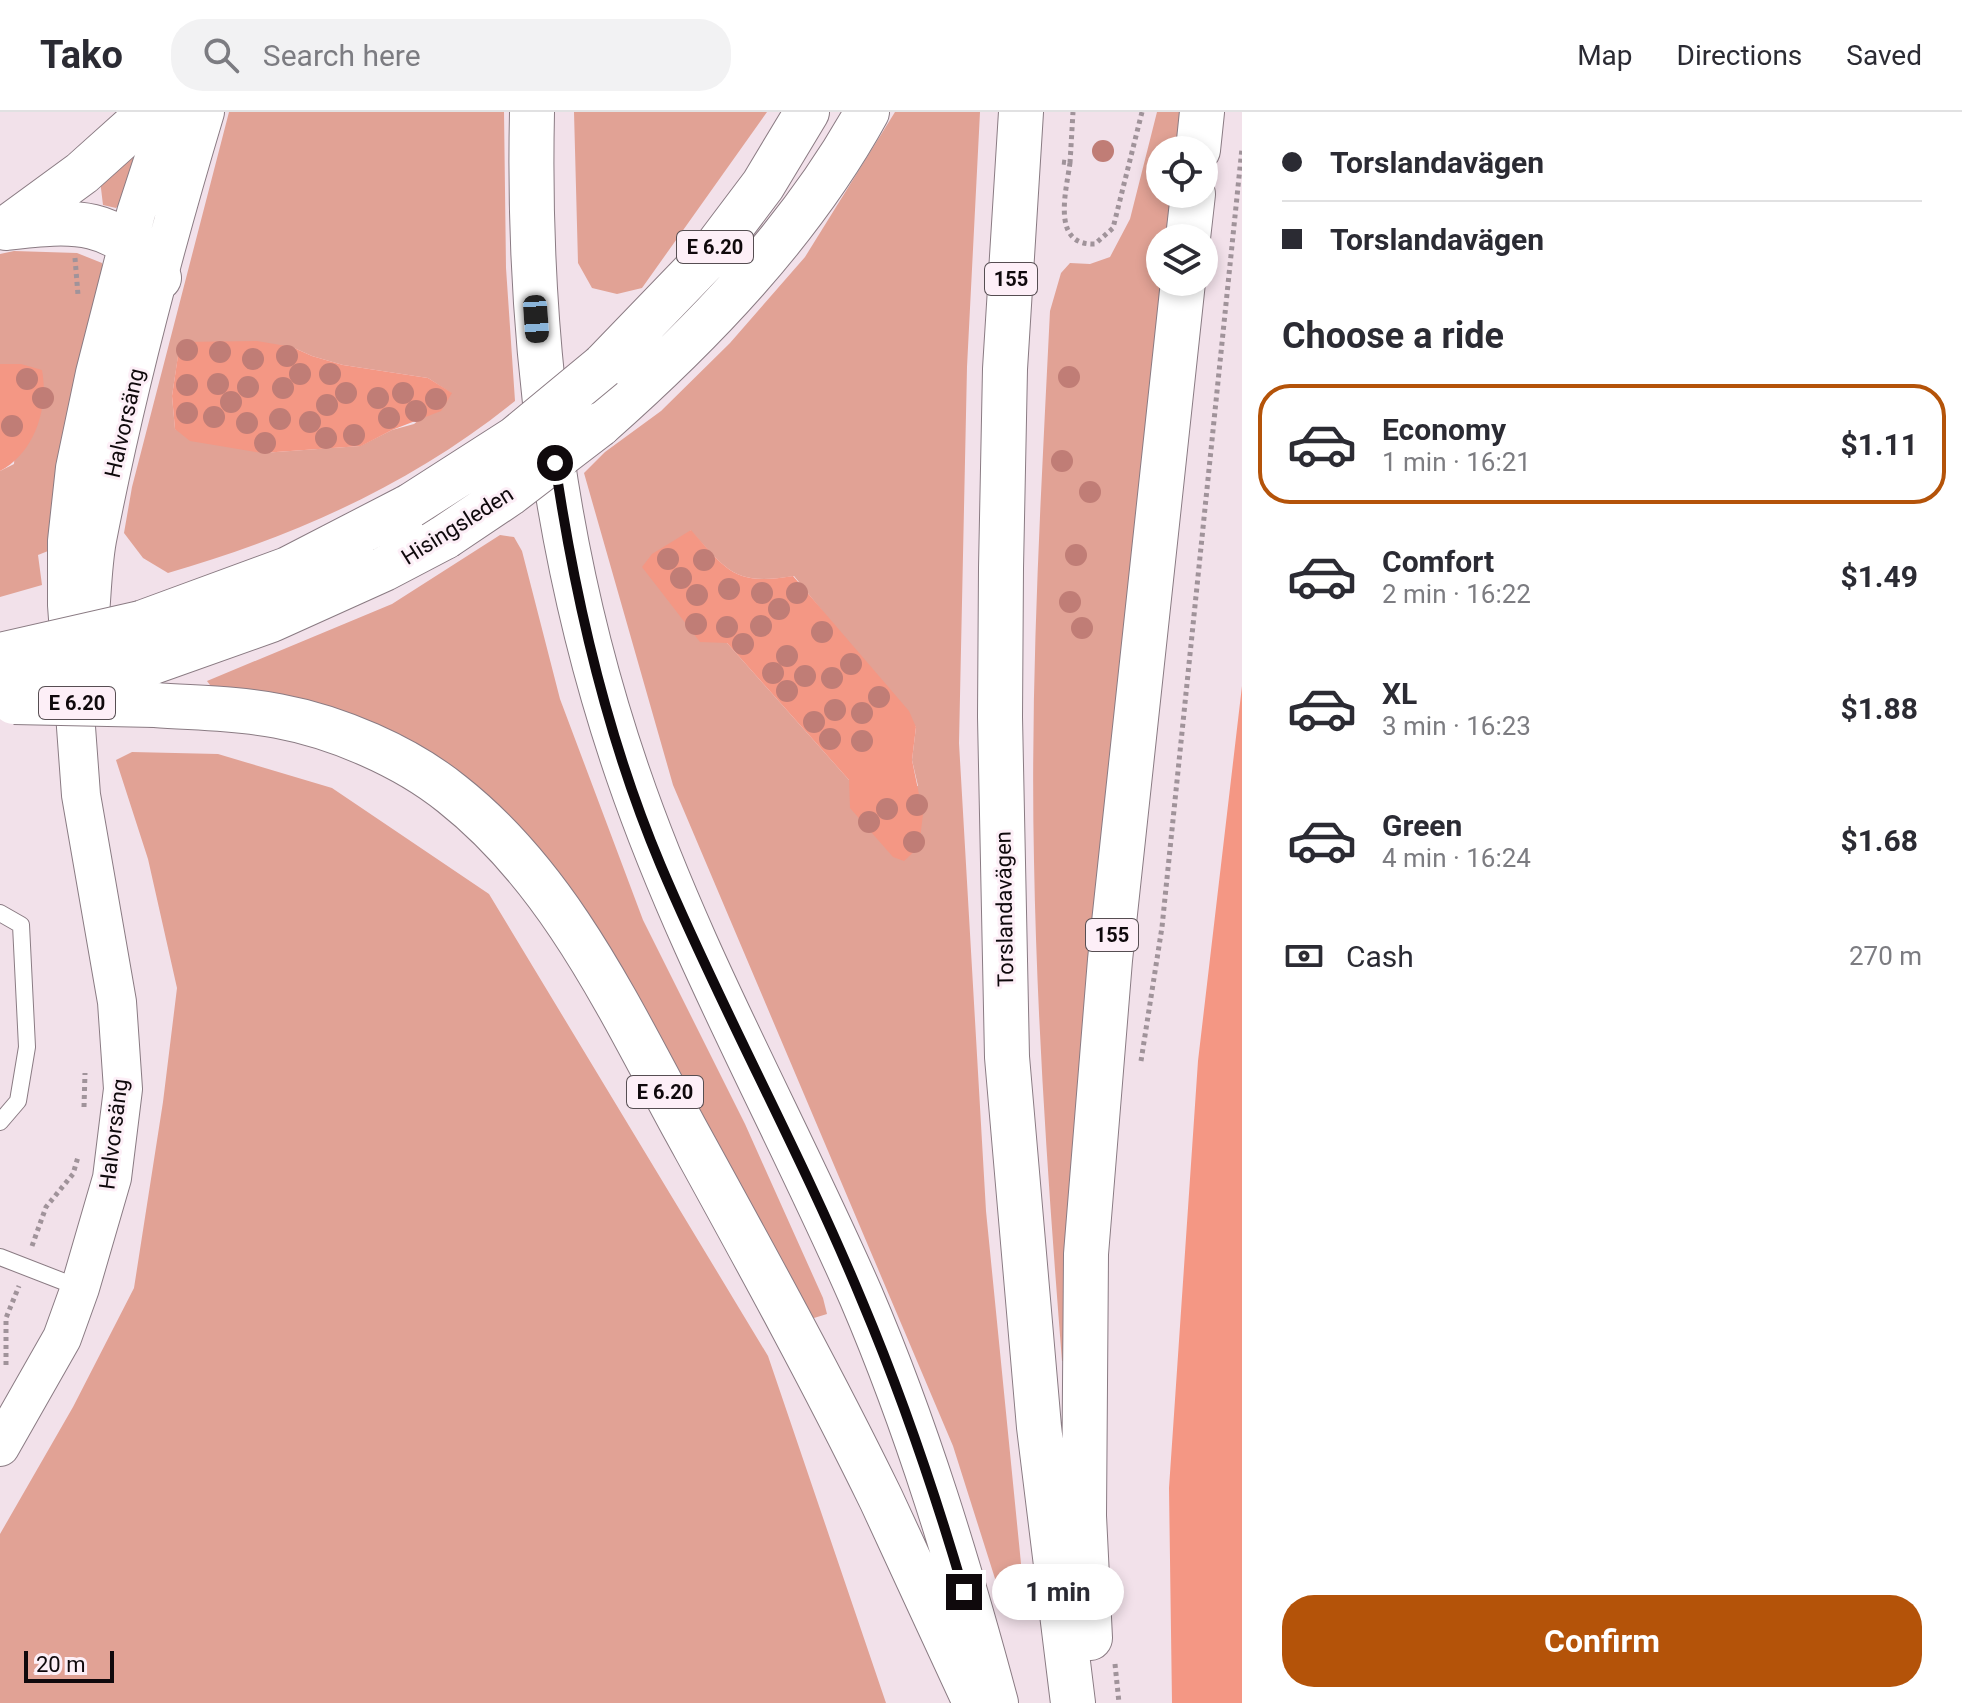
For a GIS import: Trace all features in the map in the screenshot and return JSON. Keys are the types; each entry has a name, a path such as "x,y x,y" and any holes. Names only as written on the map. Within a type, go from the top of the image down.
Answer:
{"main road":[{"path":"4,229 76,178 122,141 150,112"},
{"path":"532,112 530,217 538,345 563,522 588,645 626,771 660,865 868,1315 930,1478 996,1703"},
{"name":"Hisingsleden","path":"0,655 148,663 288,569 410,506 516,438 603,366 711,254 763,185 807,112"},
{"name":"Hisingsleden","path":"0,699 148,663 271,620 384,569 445,537 509,494 599,425 665,367 791,226 867,112"},
{"name":"Torslandavägen","path":"1021,112 1005,369 1001,568 1000,717 1007,1057 1039,1427 1073,1703"},
{"path":"1199,136 1202,112"},
{"path":"4,229 78,224 104,229 128,240 159,278"},
{"name":"155","path":"1085,1703 1090,1632 1083,1502 1086,1254 1110,960 1181,296"},
{"name":"E 6.20","path":"148,663 279,716 341,735 395,758 450,791 489,826 549,893 596,966 720,1193 880,1499 976,1703"}],"street":[{"name":"Halvorsäng","path":"0,1447 62,1338 112,1178 123,1089 117,1002 81,795 67,605 67,541 75,468 128,240 169,112"},
{"name":"Halvorsäng","path":"79,740 96,543 159,278 205,112"}],"lane":[{"path":"0,913 21,925 27,1047 18,1101 0,1122"},
{"path":"0,1257 80,1288"}],"path":[{"path":"1073,112 1065,222 1069,235 1077,242 1095,244 1113,228 1142,112"},
{"path":"1139,1071 1162,927 1242,148"},
{"path":"1062,162 1070,163"},
{"path":"0,1376 7,1363 6,1318 13,1304"},
{"path":"1115,1657 1119,1703"}],"shaded area":[{"path":"229,112 504,112 506,268 515,401 435,458 350,505 261,542 168,573 143,558 124,533 132,487","holes":["180,343 292,347 343,365 428,378 451,393 414,424 392,430 360,446 262,453 175,429 172,396"]},
{"path":"574,112 767,112 642,288 617,294 592,288 578,263"},
{"path":"895,112 980,112 967,367 959,743 986,1211 1025,1604 1015,1617 1004,1607 953,1446 673,785 584,473 605,452 661,411 730,343 805,257","holes":["690,530 724,565 745,577 774,579 794,576 916,727 912,760 918,786 849,780 727,643"]},
{"path":"1157,112 1184,112 1181,136 1151,136"},
{"path":"142,140 120,203 116,208 103,205 100,180"},
{"path":"1146,156 1146,208 1173,208 1172,224 1146,224 1146,296 1164,296 1068,1360 1062,1361 1041,1049 1033,792 1037,586 1050,311 1061,273 1070,263 1090,264 1110,257 1130,219"},
{"path":"14,251 77,253 102,263 103,289 53,549 38,555 42,585 0,597 0,471 14,464 21,364 0,364 0,254"},
{"path":"257,341 292,347 343,365 428,378 452,393 441,411 361,446 262,453 190,441 175,429 172,396 180,342"},
{"path":"0,364 21,364 42,370 44,384 41,413 31,441 12,463 0,471"},
{"path":"691,530 724,565 745,577 773,579 793,576 909,711 916,727 912,760 923,814 919,847 904,861 893,857 850,808 849,780 727,643 700,642 642,567 652,554"},
{"path":"500,535 514,537 522,551 560,699 643,920 745,1124 823,1298 827,1314 814,1318 804,1310 527,847 213,689 207,681 392,604"},
{"path":"1242,686 1242,1703 1172,1703 1169,1488 1198,1061"},
{"path":"132,752 218,754 332,788 489,894 768,1356 886,1703 0,1703 0,1534 73,1407 134,1288 163,1102 177,988 148,859 116,760"}],"route":[{"path":"555,463 563,522 588,645 626,771 660,865 862,1300 930,1478 964,1592"}]}
